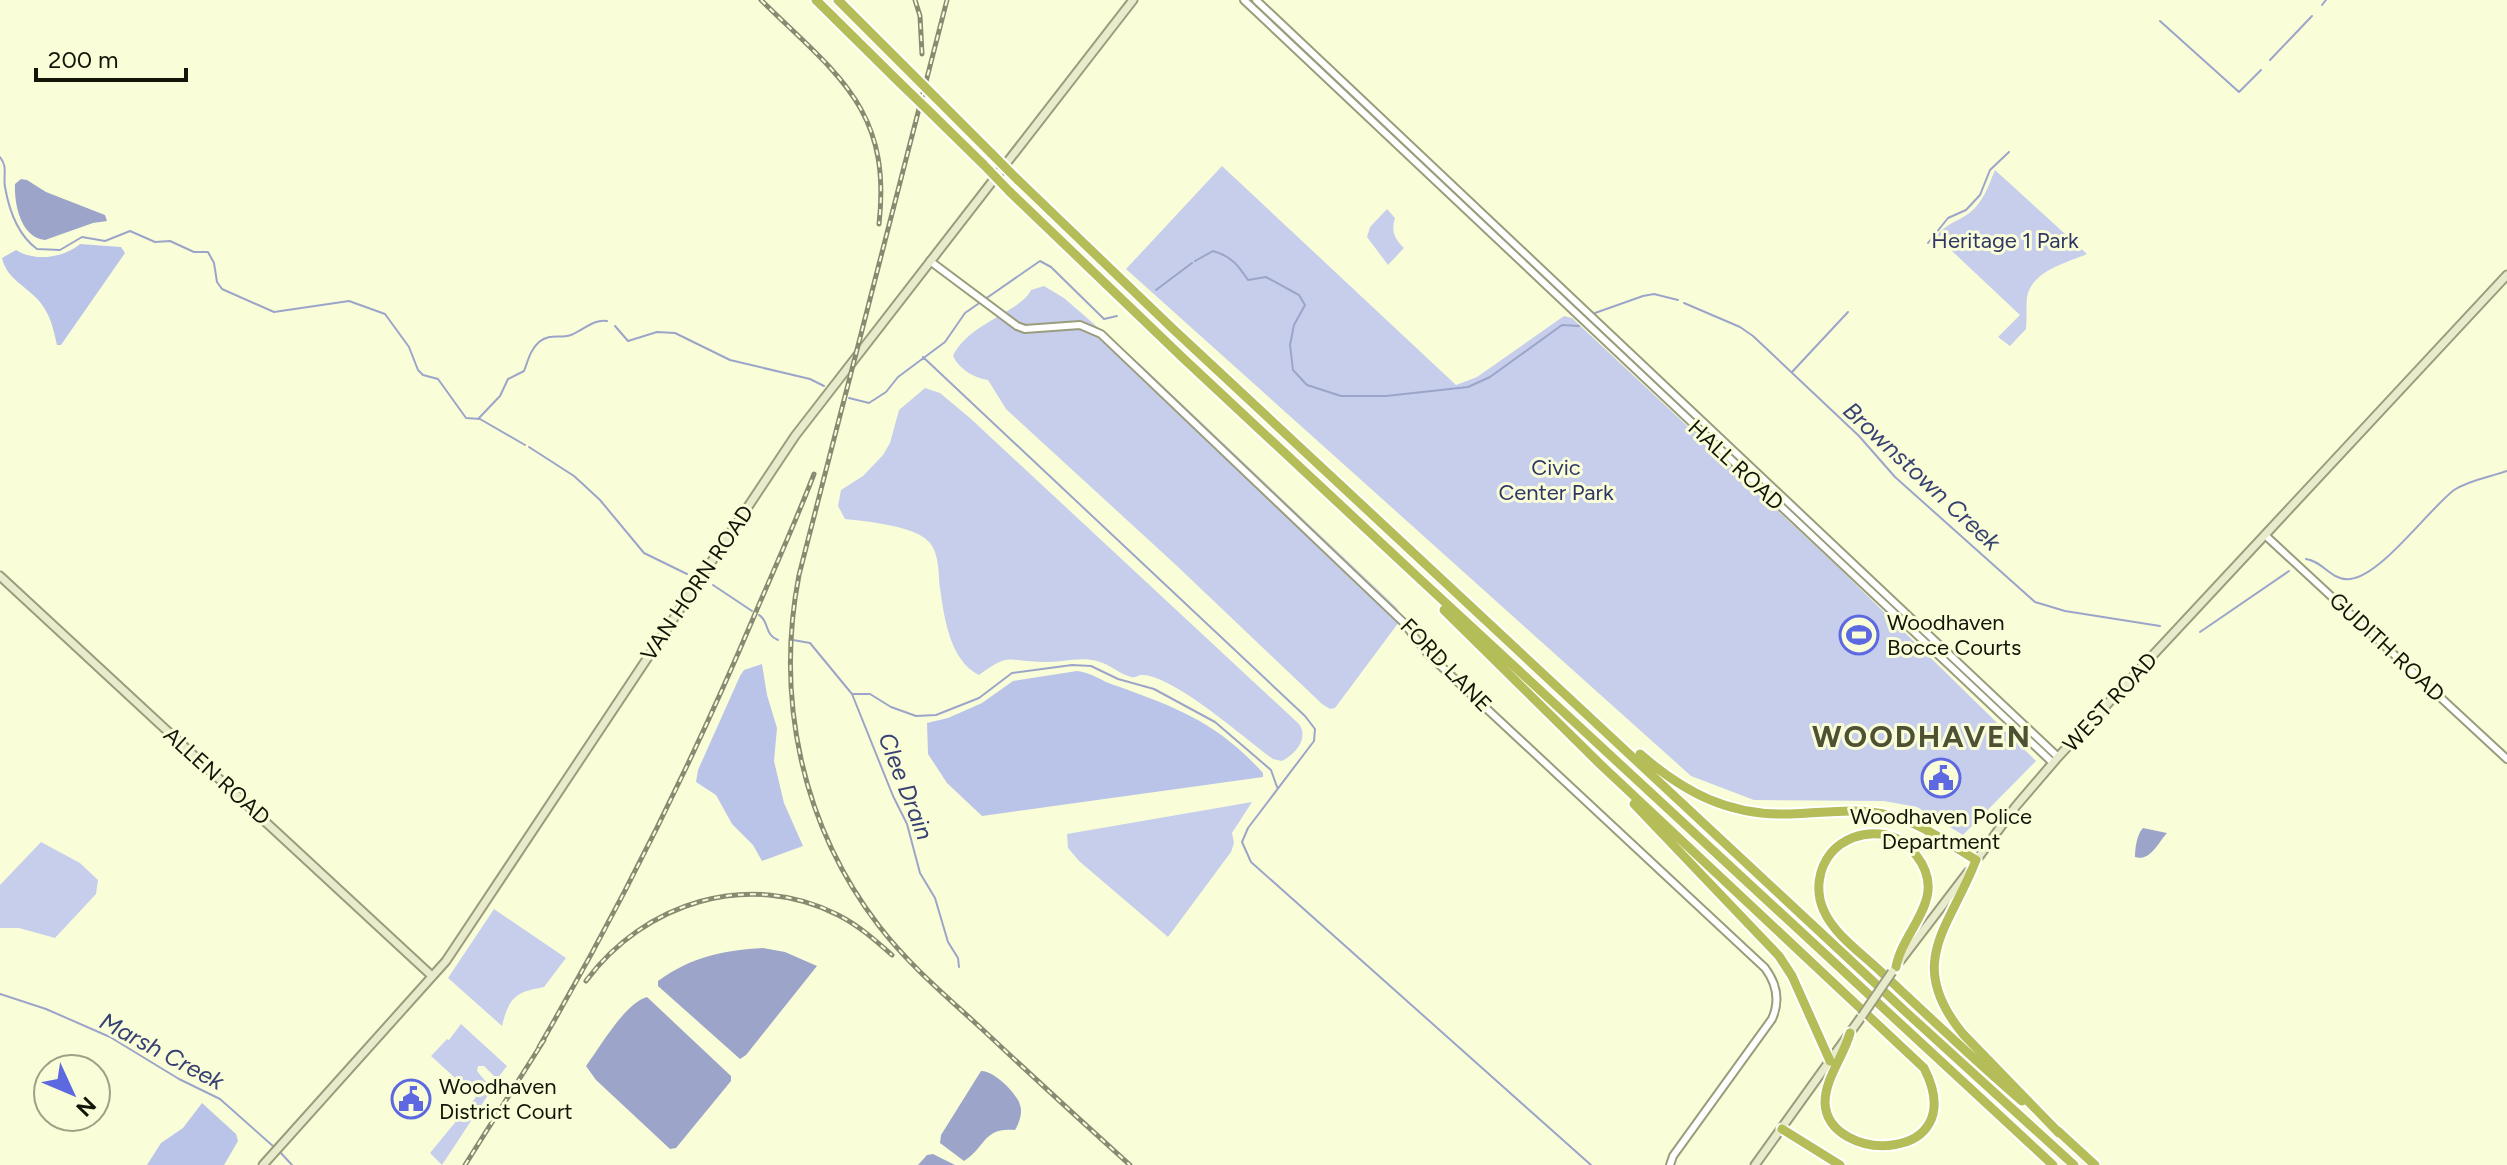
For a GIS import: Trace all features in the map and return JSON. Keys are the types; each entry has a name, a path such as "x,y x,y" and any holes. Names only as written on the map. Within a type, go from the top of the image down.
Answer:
{"highway":[{"path":"816,0 1183,358 2053,1165"},
{"path":"838,0 1172,328 2074,1165"},
{"path":"1422,581 1439,604 1601,765 1924,1068 1933,1088 1934,1115 1922,1137 1903,1151 1873,1155 1860,1151 1845,1142 1830,1123 1825,1105 1826,1091 1845,1053 1850,1033"},
{"path":"1593,718 1607,725 1682,787 1720,804 1768,813 1860,811 1887,814 1917,826 1976,860 1939,937 1935,968 1939,993 1949,1016 1963,1034 2059,1133"},
{"path":"1601,765 1607,775 1779,956 1792,976 1830,1061"},
{"path":"1894,970 1898,953 1924,908 1928,894 1927,878 1920,860 1902,842 1882,834 1860,835 1839,845 1823,867 1819,895 1827,918 1897,987 2095,1165"},
{"path":"1782,1129 1840,1165"}],"main road":[{"name":"VAN HORN ROAD","path":"263,1165 446,961 795,436 1133,0"},
{"name":"WEST ROAD","path":"1755,1165 2016,806 2507,275"},
{"name":"ALLEN ROAD","path":"0,576 432,976"}],"street":[{"name":"HALL ROAD","path":"1244,0 1954,671 2008,721 2030,735"},
{"name":"HALL ROAD","path":"1256,0 2013,715 2056,760"},
{"path":"1307,60 1313,54"},
{"path":"1419,166 1425,160"},
{"name":"FORD LANE","path":"930,261 1017,326 1025,329 1080,325 1101,334 1403,622 1428,654 1765,968 1777,994 1772,1019 1673,1156 1670,1165"},
{"path":"1794,520 1800,514"},
{"name":"GUDITH ROAD","path":"2266,536 2507,759"},
{"path":"1870,591 1876,585"},
{"path":"1954,671 1960,665"},
{"path":"2008,721 2013,715"}],"green space":[{"name":"Civic Center Park","path":"1222,166 1456,385 1477,377 1564,316 1572,318 1839,568 2036,761 1963,835 1917,807 1884,801 1754,800 1691,776 1126,269"},
{"name":"Heritage 1 Park","path":"1995,170 2087,254 2051,269 2030,288 2026,329 2010,346 1998,337 2020,315 1936,236 1978,205"},
{"path":"1387,209 1395,218 1394,234 1404,248 1388,265 1367,237 1370,227"},
{"path":"1044,286 1064,298 1140,364 1397,608 1399,622 1335,708 1330,709 1322,704 1006,409 988,380 968,372 956,361 953,356 970,335 1017,305 1031,290"},
{"path":"925,388 940,393 970,418 1299,724 1302,740 1292,754 1282,761 1273,759 1210,710 1173,686 1143,675 1131,677 1097,661 1009,660 997,663 979,675 969,668 961,660 950,637 937,557 928,541 901,528 845,519 838,506 841,490 863,476 883,455 890,443 899,410"},
{"path":"1252,802 1232,833 1234,843 1231,852 1168,937 1068,848 1067,834"},
{"path":"41,842 80,863 98,880 96,894 55,938 19,928 0,928 0,885"},
{"path":"494,909 566,958 544,987 520,994 511,1002 502,1026 448,978"},
{"path":"461,1024 507,1066 497,1079 484,1066 478,1066 477,1071 492,1089 442,1165 430,1153 476,1097 431,1056"}],"shaded area":[{"path":"21,179 105,215 107,221 45,240 37,238 25,227 18,210 15,184"},
{"path":"80,244 121,247 125,253 61,345 57,345 44,307 8,272 2,258 16,250 32,256 49,257 66,253"},
{"path":"762,664 777,728 774,761 784,803 803,846 762,861 753,845 732,824 716,795 696,782 698,770 740,676 744,670"},
{"path":"1077,671 1196,719 1230,741 1263,773 1263,777 982,816 947,783 928,754 927,723 948,718 982,703 1013,681"},
{"path":"2143,828 2167,833 2149,854 2140,858 2135,857 2136,845"},
{"path":"763,948 785,952 817,966 740,1059 658,986 658,981 708,956"},
{"path":"647,997 731,1076 731,1081 676,1148 670,1149 596,1080 586,1066 622,1016"},
{"path":"981,1071 992,1074 1010,1089 1018,1100 1021,1114 1015,1130 991,1135 964,1161 940,1143 941,1135"},
{"path":"202,1103 236,1134 238,1141 224,1165 147,1165 161,1143 183,1128"},
{"path":"933,1154 955,1165 918,1165 927,1155"}],"waterway":[{"path":"2322,5 2326,0"},
{"path":"2270,60 2312,16"},
{"path":"2160,21 2239,92 2261,70"},
{"path":"1928,243 1948,218 1966,210 1980,195 1990,170 2009,152"},
{"name":"Brownstown Creek","path":"0,157 4,164 5,187 12,213 25,237 37,249 60,250 82,237 105,241 130,231 155,242 170,241 194,252 208,252 222,289 274,312 349,301 385,314 409,347 418,370 423,375 438,379 466,418 480,419 525,445"},
{"name":"Brownstown Creek","path":"1195,261 1213,251 1234,262 1248,280 1266,277 1299,295 1305,305 1294,325 1290,345 1293,370 1307,385 1341,396 1386,396 1468,387 1490,377 1562,325 1579,326"},
{"name":"Brownstown Creek","path":"849,398 869,403 886,392 898,377 945,342 965,313 1040,261 1051,267 1104,319 1117,316"},
{"name":"Brownstown Creek","path":"1156,290 1192,263"},
{"name":"Brownstown Creek","path":"1595,313 1654,294 1678,300"},
{"name":"Brownstown Creek","path":"1684,303 1740,327 1753,336 1859,436 1895,477 2035,602 2065,611 2160,626"},
{"path":"1792,372 1848,312"},
{"name":"Brownstown Creek","path":"479,418 500,396 508,379 524,371 531,352 539,342 571,335 593,323 607,321"},
{"name":"Brownstown Creek","path":"615,326 628,341 657,332 675,333 730,360 810,379 824,386"},
{"path":"923,357 1305,716 1315,729 1314,741 1248,828 1242,842 1251,862 1591,1165"},
{"name":"Clee Drain","path":"529,447 586,487 644,553 687,574"},
{"name":"Brownstown Creek","path":"2306,559 2343,579 2362,575 2390,555 2454,490 2507,471"},
{"name":"Brownstown Creek","path":"2200,632 2289,571"},
{"name":"Clee Drain","path":"713,585 752,611"},
{"name":"Clee Drain","path":"759,615 771,635 778,640"},
{"name":"Clee Drain","path":"793,640 810,643 852,694 907,824 920,873 935,898 959,967"},
{"path":"852,694 870,694 891,707 916,716 936,715 979,698 1012,673 1072,665 1091,666 1118,679 1154,689 1215,722 1271,770 1277,787"},
{"name":"Marsh Creek","path":"0,994 46,1009 110,1037 179,1079 220,1099 274,1147"},
{"name":"Marsh Creek","path":"279,1151 292,1165"}],"railway":[{"path":"761,0 835,73 853,96 867,122 877,150 881,184 879,224"},
{"path":"915,0 920,16 922,54"},
{"path":"947,0 799,575 792,622 793,714 801,760 831,846 852,887 879,926 928,980 1130,1165"},
{"path":"539,1047 627,887 681,779 814,474"},
{"path":"586,981 610,954 637,931 667,914 700,902 734,895 769,895 804,901 845,919 892,955"},
{"path":"465,1165 544,1040"}],"place":[{"name":"Woodhaven Bocce Courts","path":"1859,635"},
{"name":"Woodhaven Police Department","path":"1941,778"},
{"name":"Woodhaven District Court","path":"411,1099"}],"district":[{"name":"WOODHAVEN","path":"1922,736"}]}
